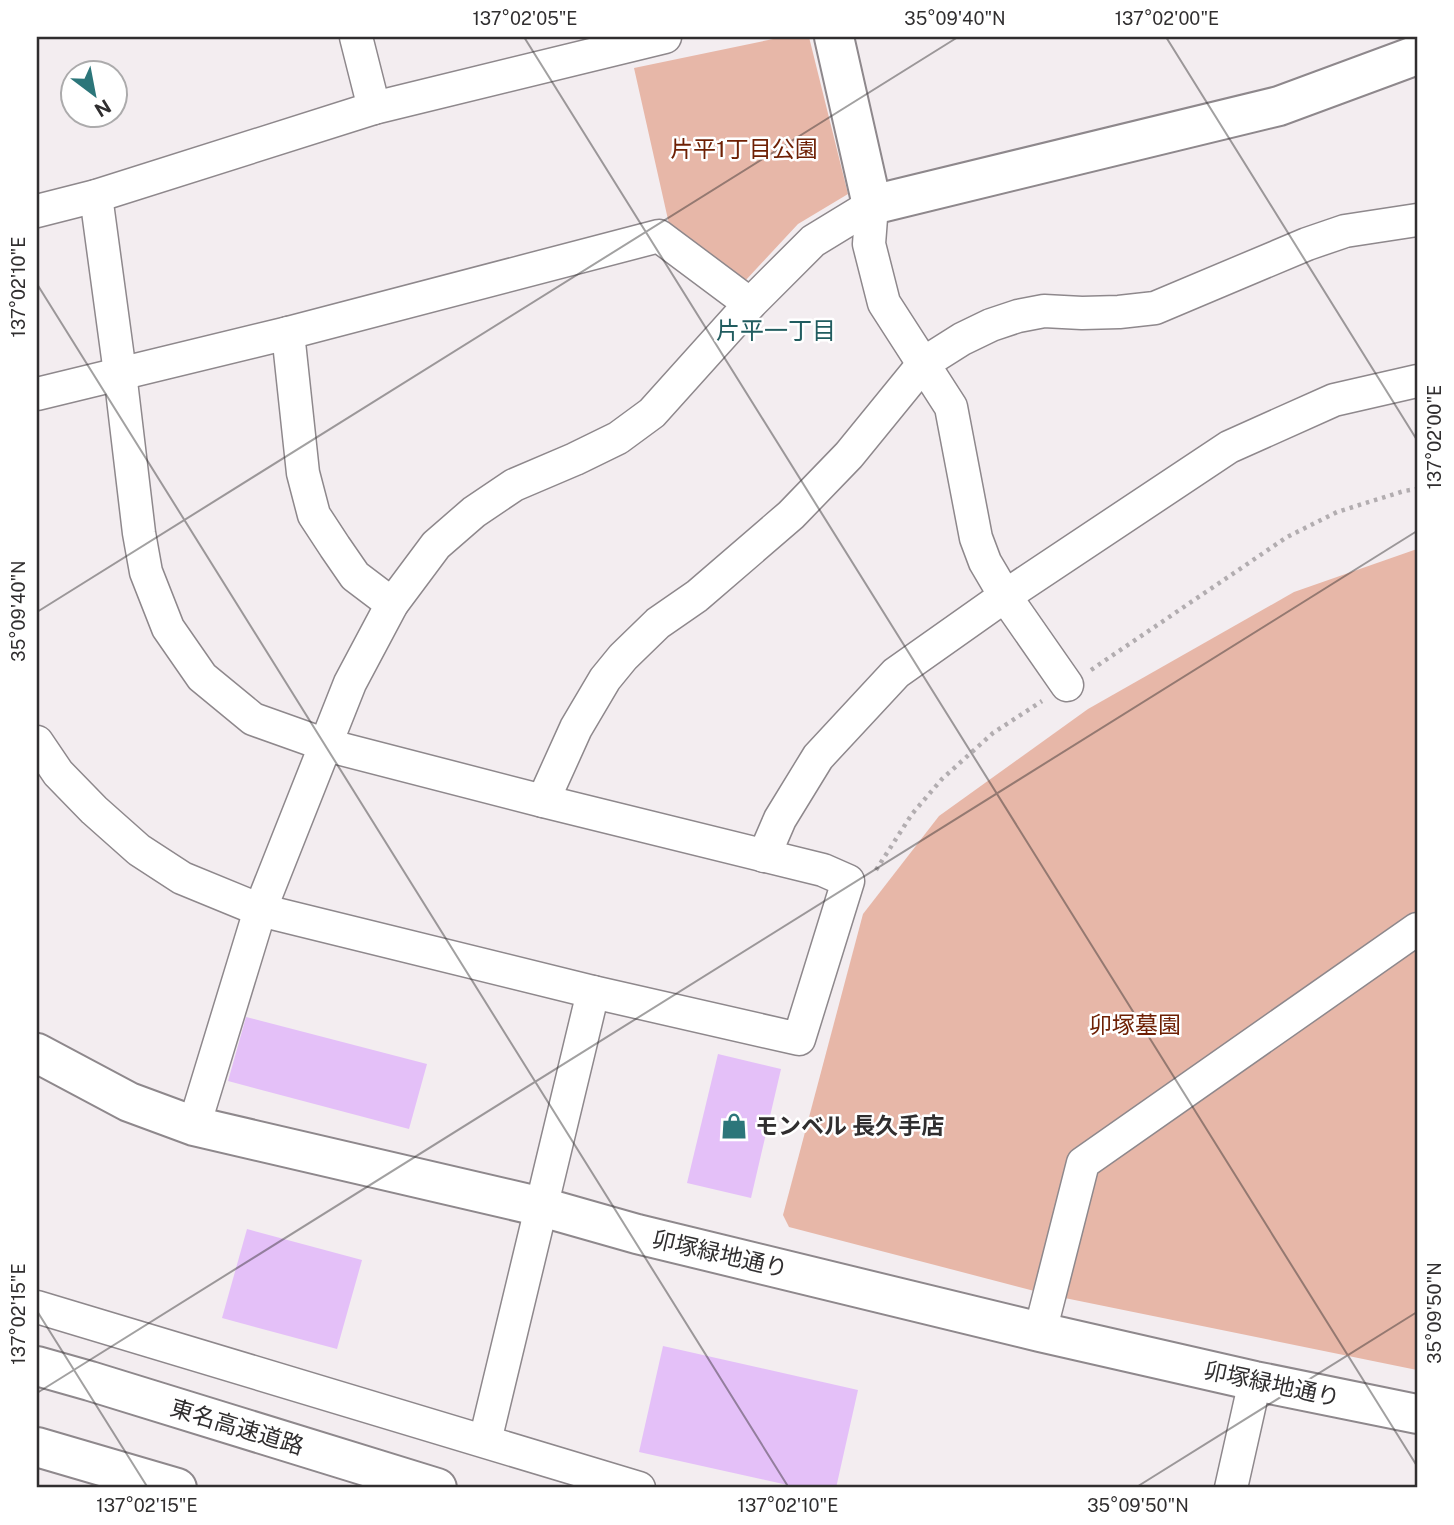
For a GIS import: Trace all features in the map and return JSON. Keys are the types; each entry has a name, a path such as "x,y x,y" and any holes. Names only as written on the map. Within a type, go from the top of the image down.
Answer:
{"main road":[{"path":"834,37 872,205 1279,106 1417,55"},
{"name":"卯塚緑地通り","path":"37,1053 129,1102 194,1126 542,1207 637,1234 1040,1332 1255,1381 1417,1414"},
{"name":"東名高速道路","path":"37,1367 436,1488"},
{"path":"37,1447 177,1488"}],"street":[{"path":"356,37 374,108"},
{"path":"37,211 374,108 665,37"},
{"path":"37,742 58,773 139,850 182,878 260,910 593,992 799,1039 848,881 823,870 326,745 253,719 202,677 168,628 146,572 96,195"},
{"path":"194,1126 260,910 350,683 392,604 436,545 474,512 514,485 618,438 652,413 750,304 813,241 872,205"},
{"path":"872,205 869,244 884,303 951,407 976,538 985,562 1004,596 1067,685"},
{"path":"543,801 576,728 604,679 623,657 658,623 697,596 791,515 849,455 924,363 961,339 1018,316 1044,312 1119,312 1155,307 1345,231 1417,220"},
{"path":"37,394 288,333 659,236 750,304"},
{"path":"288,333 303,474 314,515 355,576 392,604"},
{"path":"764,856 780,819 818,757 896,673 1004,596 1229,447 1334,400 1417,381"},
{"path":"1040,1332 1083,1163 1417,929"},
{"path":"485,1441 593,992"},
{"path":"37,1307 639,1488"},
{"path":"1231,1488 1255,1381"}],"path":[{"path":"848,881 866,887 912,814 942,779 993,733 1287,537 1337,512 1417,489"}],"green space":[{"name":"片平1丁目公園","path":"783,37 809,37 848,194 798,224 745,281 669,224 634,68"},
{"name":"卯塚墓園","path":"1417,549 1417,1370 1050,1295 789,1227 783,1215 863,914 939,816 1088,709 1294,592"}],"building":[{"path":"246,1017 427,1064 409,1129 228,1081"},
{"name":"モンベル 長久手店","path":"718,1054 781,1069 751,1198 687,1183"},
{"path":"247,1229 362,1260 337,1349 222,1318"},
{"path":"663,1346 858,1390 836,1488 801,1488 639,1452"}],"place":[{"name":"モンベル 長久手店","path":"734,1126"}],"district":[{"name":"片平一丁目","path":"776,331"}]}
